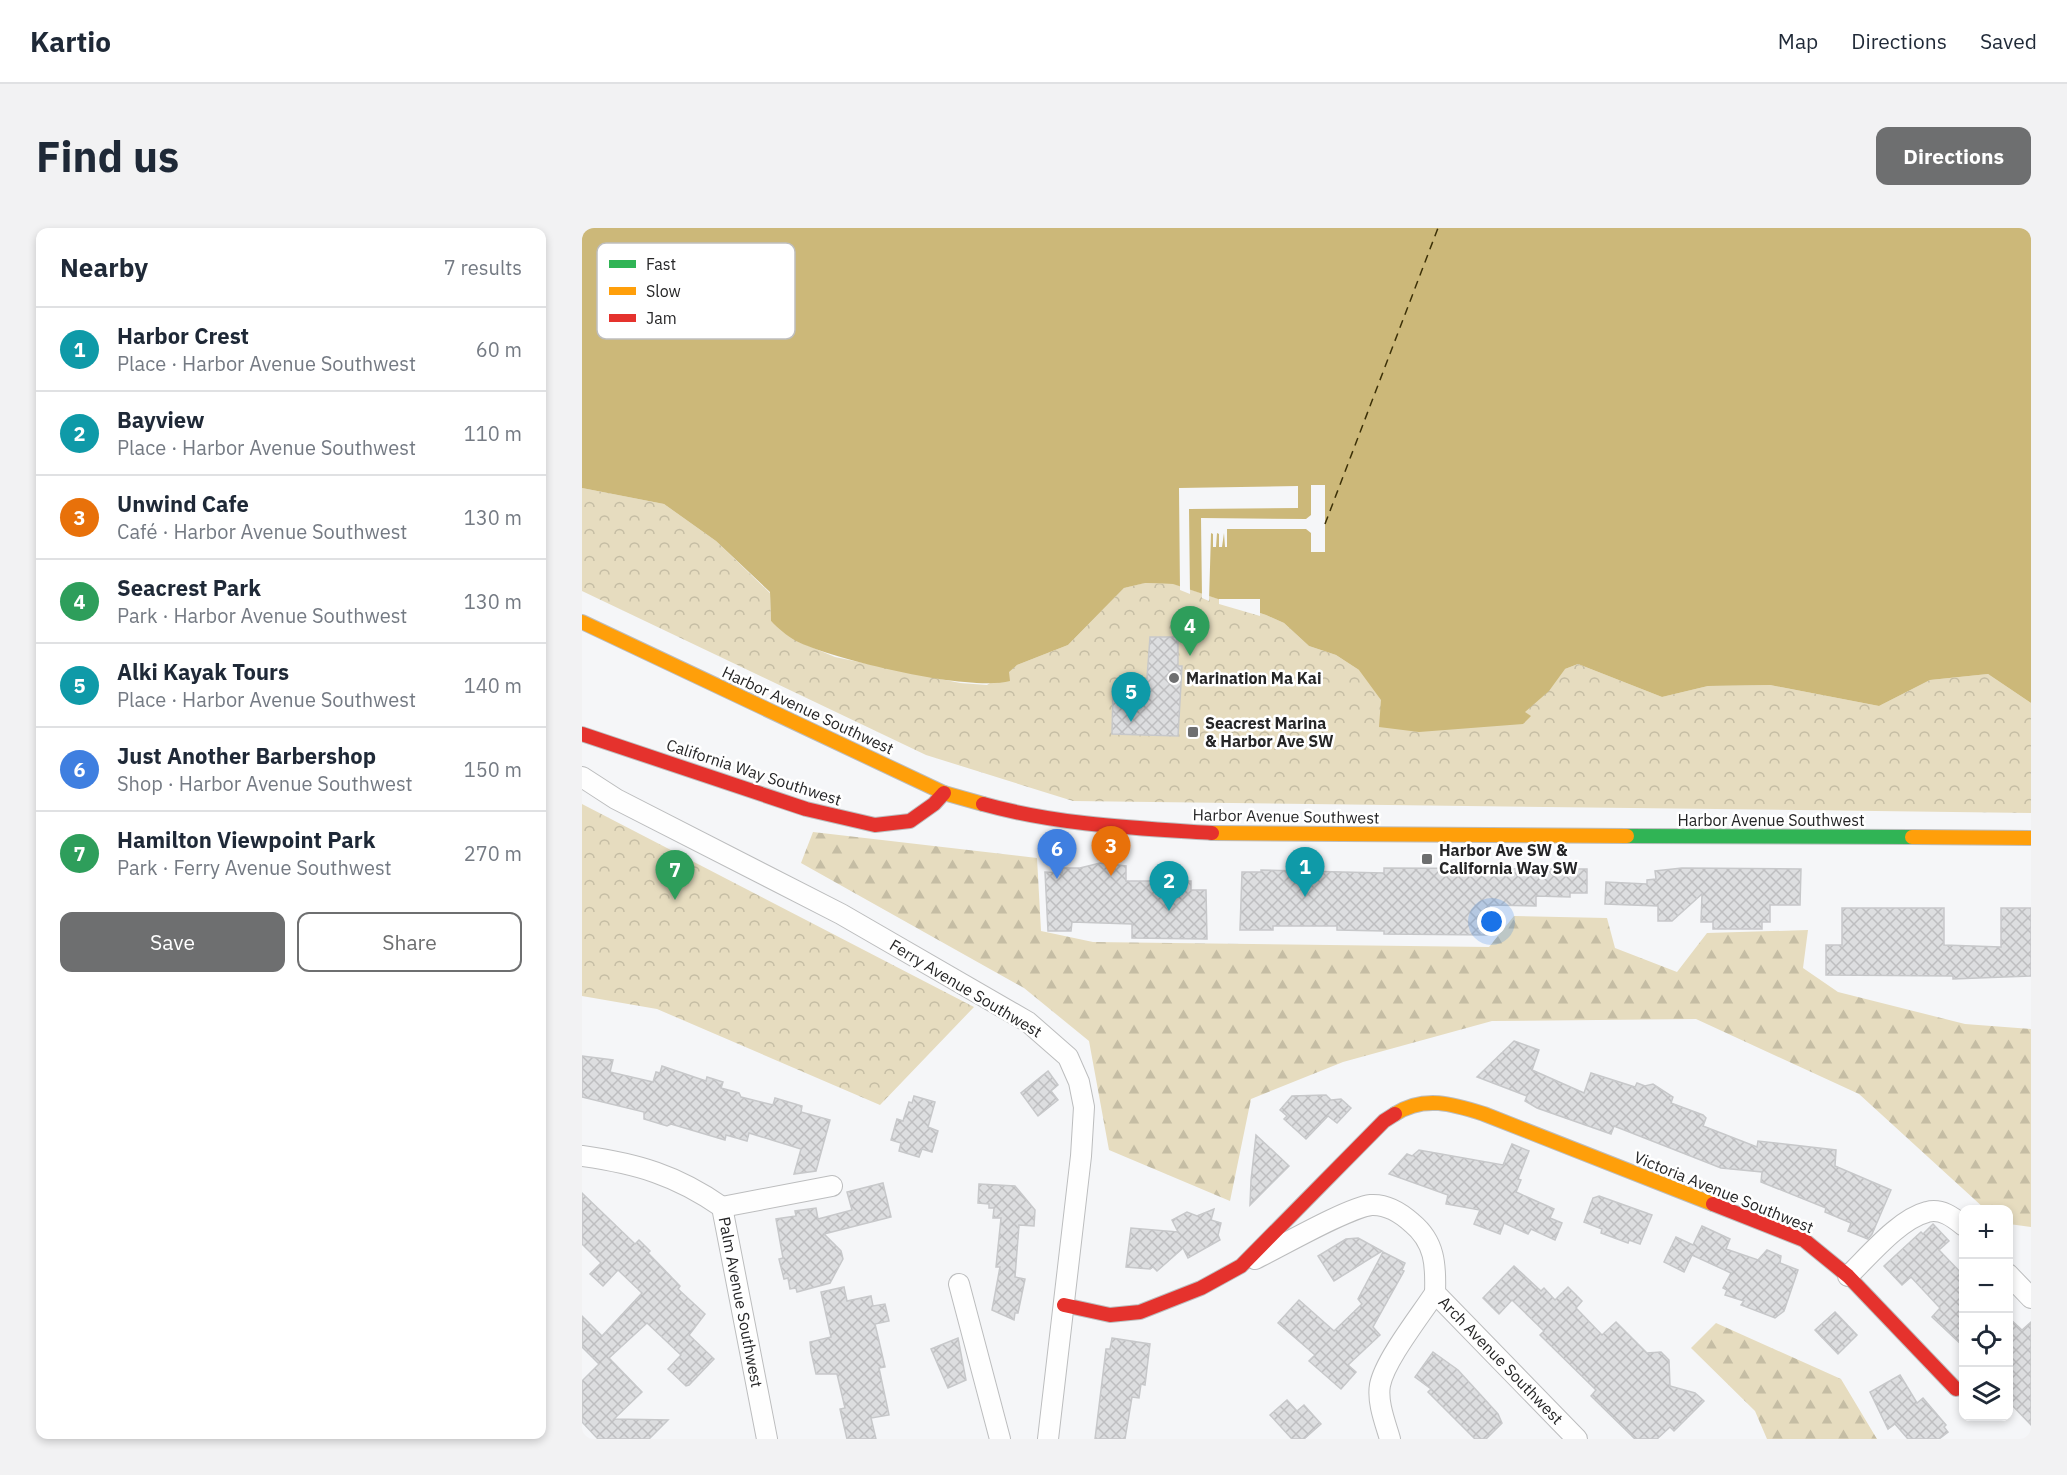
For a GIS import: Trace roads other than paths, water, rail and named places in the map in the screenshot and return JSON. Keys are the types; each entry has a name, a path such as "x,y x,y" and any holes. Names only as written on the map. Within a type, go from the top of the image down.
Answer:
{"main road":[{"name":"Harbor Avenue Southwest","path":"582,622 944,793 1019,813 1090,826 1214,833 2031,838"},
{"name":"California Way Southwest","path":"582,734 806,809 875,825 910,821 934,804 944,793"},
{"name":"Victoria Avenue Southwest","path":"1241,1266 1384,1121 1400,1109 1415,1102 1431,1100 1484,1114 1804,1240 1848,1276 1956,1389"},
{"path":"1064,1305 1110,1315 1140,1312 1201,1288 1241,1266"}],"street":[{"name":"Ferry Avenue Southwest","path":"582,777 616,799 840,914 1028,1022 1068,1057 1080,1082 1084,1107 1081,1156 1048,1439"},
{"name":"Palm Avenue Southwest","path":"582,1156 631,1163 693,1186 722,1207 767,1439"},
{"path":"722,1207 832,1186"},
{"name":"Arch Avenue Southwest","path":"1241,1266 1354,1210 1371,1205 1387,1207 1402,1214 1416,1226 1429,1243 1436,1262 1435,1293 1577,1439"},
{"path":"1848,1276 1892,1233 1927,1211 1944,1212 1959,1222"},
{"path":"2013,1279 2031,1298"},
{"path":"959,1284 1000,1439"},
{"path":"1389,1439 1380,1398 1380,1384 1395,1354 1435,1293"}],"place":[{"name":"Seacrest Park","path":"1190,656"},
{"name":"Marination Ma Kai","path":"1174,678"},
{"name":"Alki Kayak Tours","path":"1131,722"},
{"name":"Seacrest Marina & Harbor Ave SW","path":"1193,732"},
{"name":"Harbor Ave SW & California Way SW","path":"1427,859"},
{"name":"Unwind Cafe","path":"1111,876"},
{"name":"Just Another Barbershop","path":"1057,879"},
{"name":"Harbor Crest","path":"1305,897"},
{"name":"Hamilton Viewpoint Park","path":"675,900"},
{"name":"Bayview","path":"1169,911"}]}
